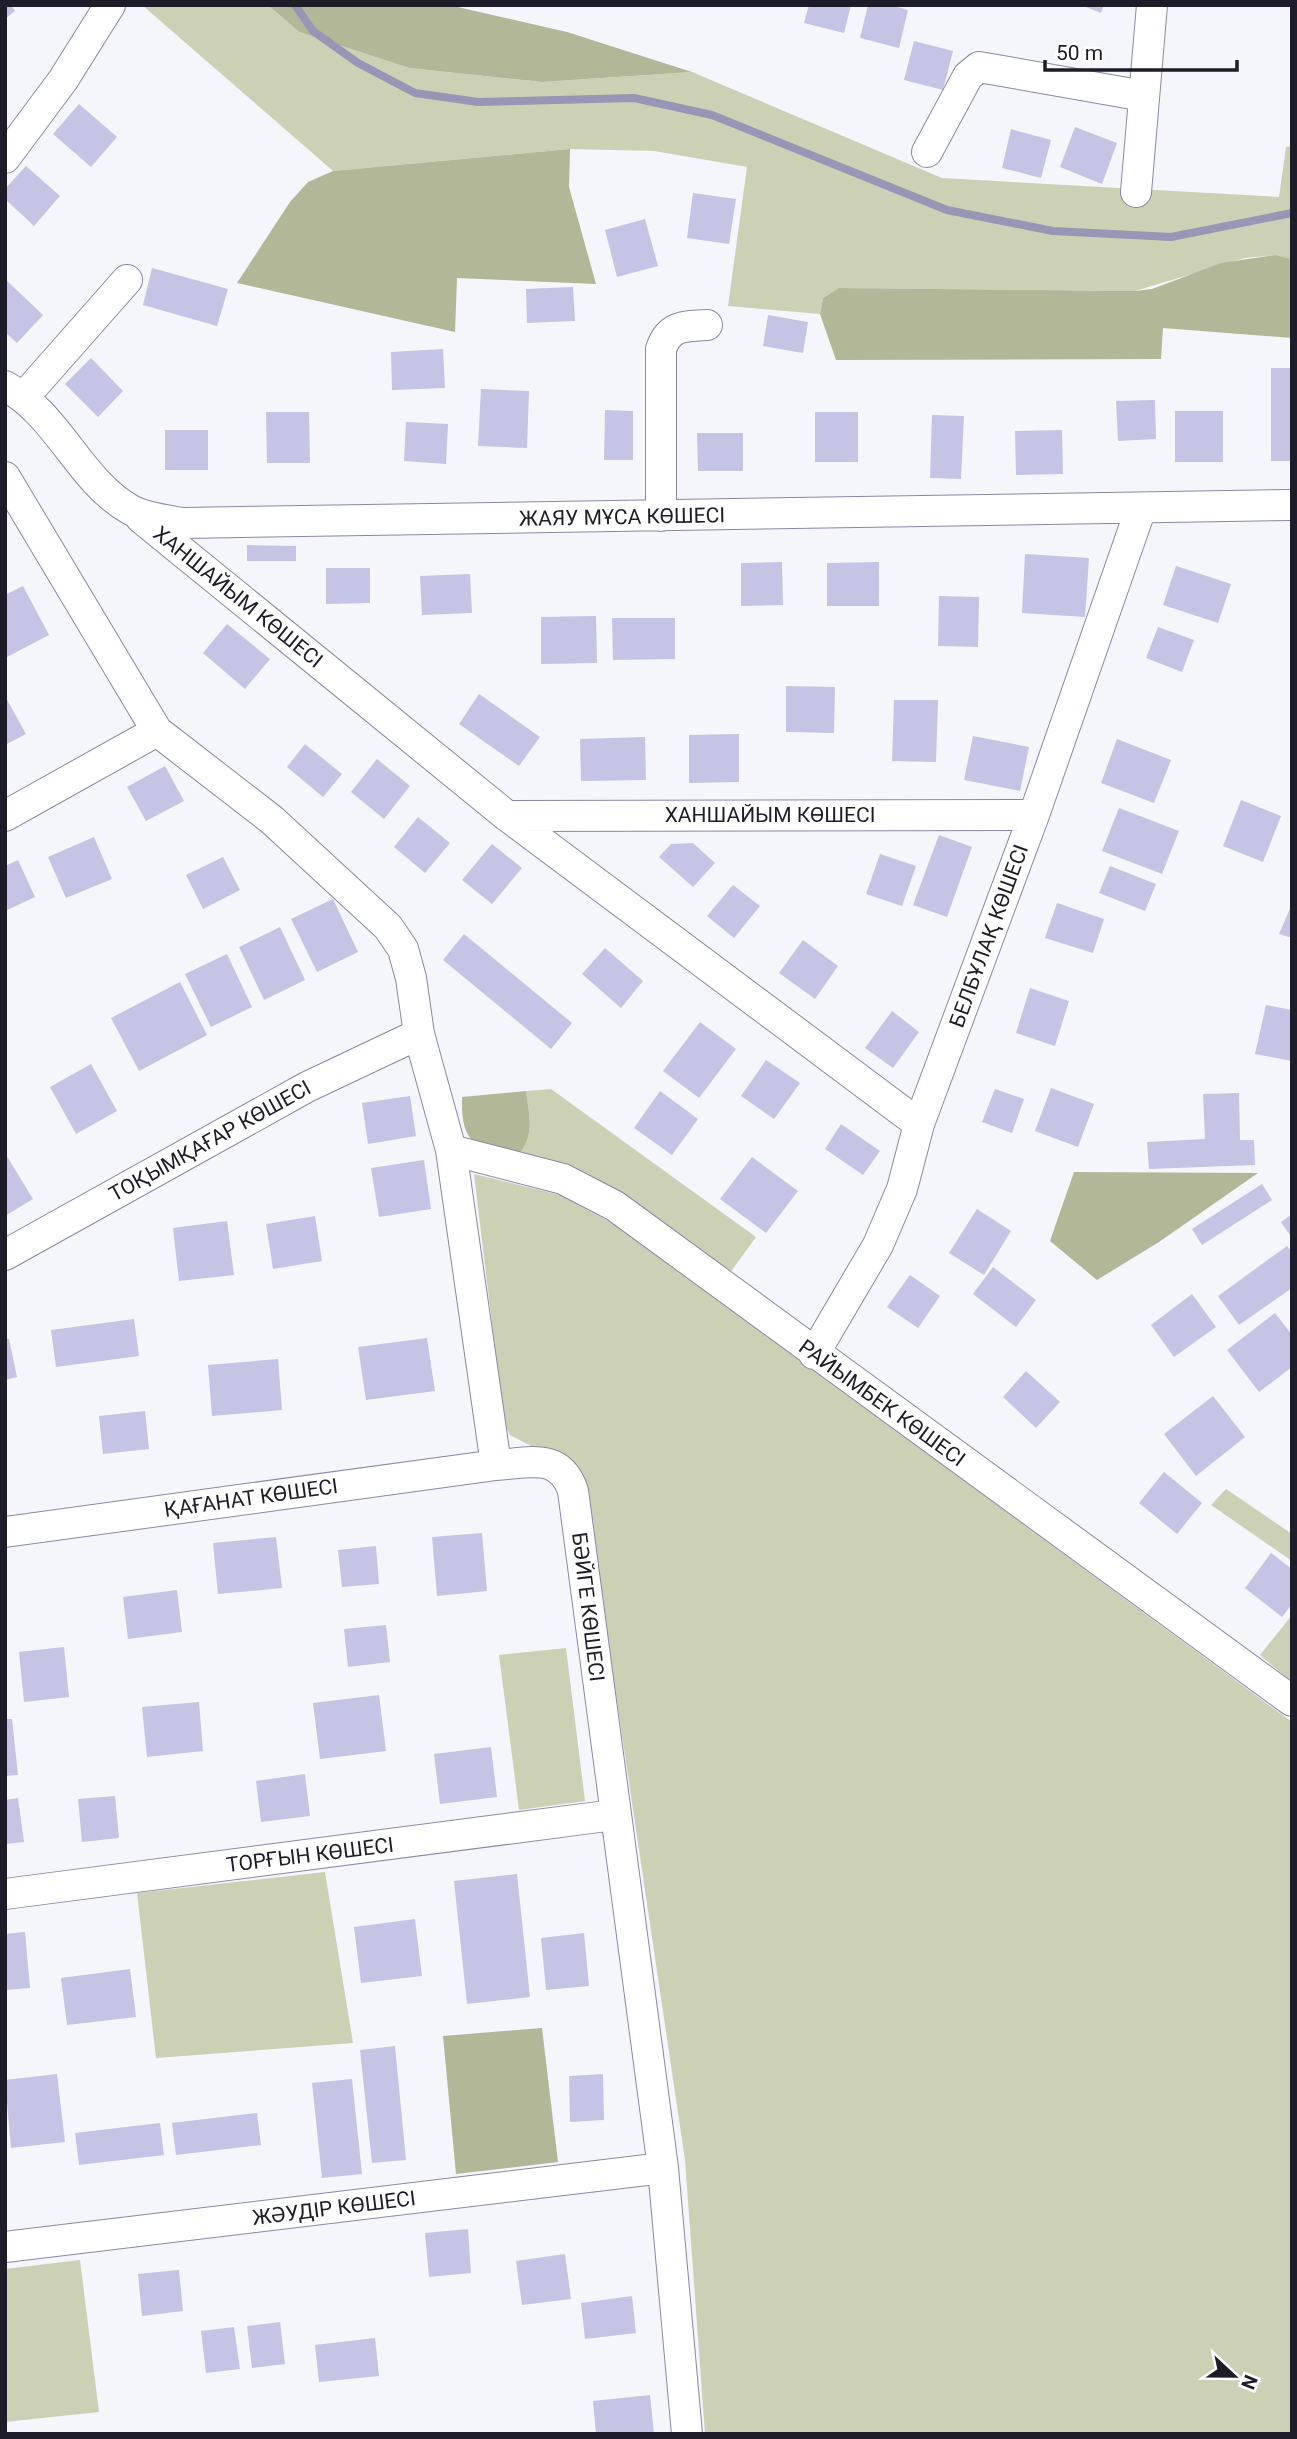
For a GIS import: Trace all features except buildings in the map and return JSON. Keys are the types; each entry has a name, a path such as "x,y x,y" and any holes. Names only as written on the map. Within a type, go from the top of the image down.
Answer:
{"street":[{"path":"5,158 63,80 110,5"},
{"path":"1136,192 1152,5"},
{"path":"927,152 968,76 979,68 1144,96"},
{"path":"14,392 127,280"},
{"path":"661,516 661,349 669,332 676,328 707,325"},
{"name":"ЖАЯУ МҰСА КӨШЕСІ","path":"14,392 47,420 104,488 133,511 164,520 211,524 1292,505"},
{"path":"5,477 157,731 272,820 388,927 403,949 411,978 419,1034 451,1150 496,1465"},
{"name":"БЕЛБҰЛАҚ КӨШЕСІ","path":"814,1354 886,1227 902,1189 919,1124 1034,815 1141,508"},
{"name":"ХАНШАЙЫМ КӨШЕСІ","path":"133,511 507,816 919,1124"},
{"path":"5,817 157,731"},
{"name":"ХАНШАЙЫМ КӨШЕСІ","path":"507,816 1034,815"},
{"name":"ТОҚЫМҚАҒАР КӨШЕСІ","path":"5,1255 307,1087 419,1034"},
{"name":"РАЙЫМБЕК КӨШЕСІ","path":"451,1150 563,1179 615,1206 1292,1702"},
{"name":"БӘЙГЕ КӨШЕСІ","path":"496,1465 551,1464 564,1472 573,1491 614,1815"},
{"name":"ҚАҒАНАТ КӨШЕСІ","path":"5,1532 496,1465"},
{"path":"614,1815 663,2168 687,2434"},
{"name":"ТОРҒЫН КӨШЕСІ","path":"5,1894 614,1815"},
{"name":"ЖӘУДІР КӨШЕСІ","path":"5,2247 663,2168"}],"green space":[{"path":"142,5 268,5 299,32 409,68 542,82 692,72 942,178 1279,197 1286,147 1292,146 1292,259 1276,255 1245,258 1135,291 839,288 823,298 820,314 728,306 747,167 654,151 570,149 333,171"},
{"path":"268,5 449,5 567,32 692,72 542,82 409,68 299,32"},
{"path":"570,149 569,187 596,284 457,278 455,332 237,283 290,202 308,182 333,171"},
{"path":"1276,255 1292,259 1292,338 1163,328 1161,359 836,360 820,314 823,298 839,288 1135,291 1152,289 1221,263"},
{"path":"551,1089 756,1237 727,1277 520,1153 528,1139 529,1131 526,1091"},
{"path":"526,1091 529,1131 528,1139 520,1153 492,1149 474,1142 464,1126 462,1097"},
{"path":"1074,1172 1258,1173 1159,1242 1097,1280 1050,1241"},
{"path":"474,1174 560,1195 621,1228 1292,1722 1292,2434 705,2434 685,2160 587,1499 537,1449 510,1435 504,1423"},
{"path":"1226,1489 1292,1534 1292,1561 1211,1505"},
{"path":"1292,1615 1292,1682 1260,1655"},
{"path":"566,1648 585,1801 519,1810 499,1655"},
{"path":"325,1872 353,2043 156,2058 137,1893"},
{"path":"542,2028 558,2162 456,2174 443,2036"},
{"path":"80,2260 99,2412 5,2422 5,2269"}],"waterway":[{"path":"295,5 313,31 358,63 415,93 478,102 634,98 712,115 947,210 1053,231 1171,237 1292,213"}]}
